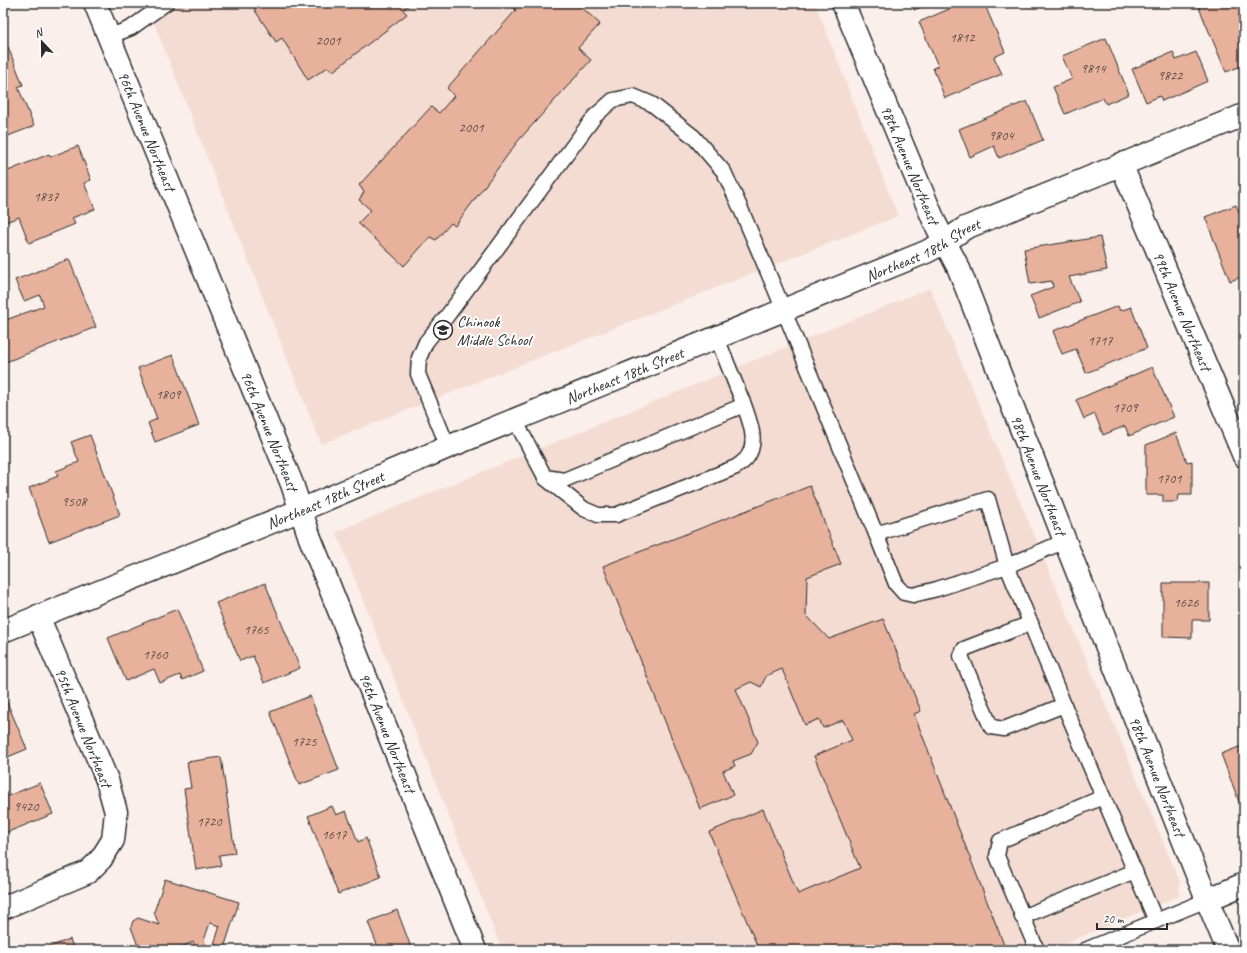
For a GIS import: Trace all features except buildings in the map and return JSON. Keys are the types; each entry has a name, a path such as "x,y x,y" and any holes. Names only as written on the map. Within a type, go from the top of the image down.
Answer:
{"street":[{"name":"96th Avenue Northeast","path":"95,3 289,477 310,538 475,950"},
{"name":"98th Avenue Northeast","path":"843,3 935,223 959,269 1065,542 1228,950"},
{"name":"Northeast 18th Street","path":"3,631 301,510 448,447 926,252 964,228 1244,115"},
{"name":"99th Avenue Northeast","path":"1121,164 1244,456"},
{"name":"95th Avenue Northeast","path":"3,908 88,872 101,859 113,840 116,812 107,780 38,616"},
{"path":"1207,900 1244,884"}],"lane":[{"path":"108,37 132,28 166,3"},
{"path":"448,447 418,374 419,358 426,342 596,116 613,100 633,96 652,104 694,137 724,172 784,311 896,584 904,593 913,595 937,589 1007,566 1065,542"},
{"path":"515,420 545,477 584,509 598,515 616,515 736,467 746,459 752,447 753,434 744,405 717,338"},
{"path":"545,477 564,480 744,405"},
{"path":"876,534 988,499 1007,566 1064,705 1156,921"},
{"path":"1031,623 964,650 961,656 991,727 1004,729 1064,705"},
{"path":"1037,950 997,856 1000,841 1103,797"},
{"path":"1022,917 1135,871"},
{"path":"1085,950 1207,900"}],"shaded area":[{"name":"Chinook Middle School","path":"146,3 815,3 898,216 321,444"},
{"path":"930,288 1180,882 1179,896 1049,950 502,950 336,532"}],"place":[{"name":"Chinook Middle School","path":"443,330"}]}
